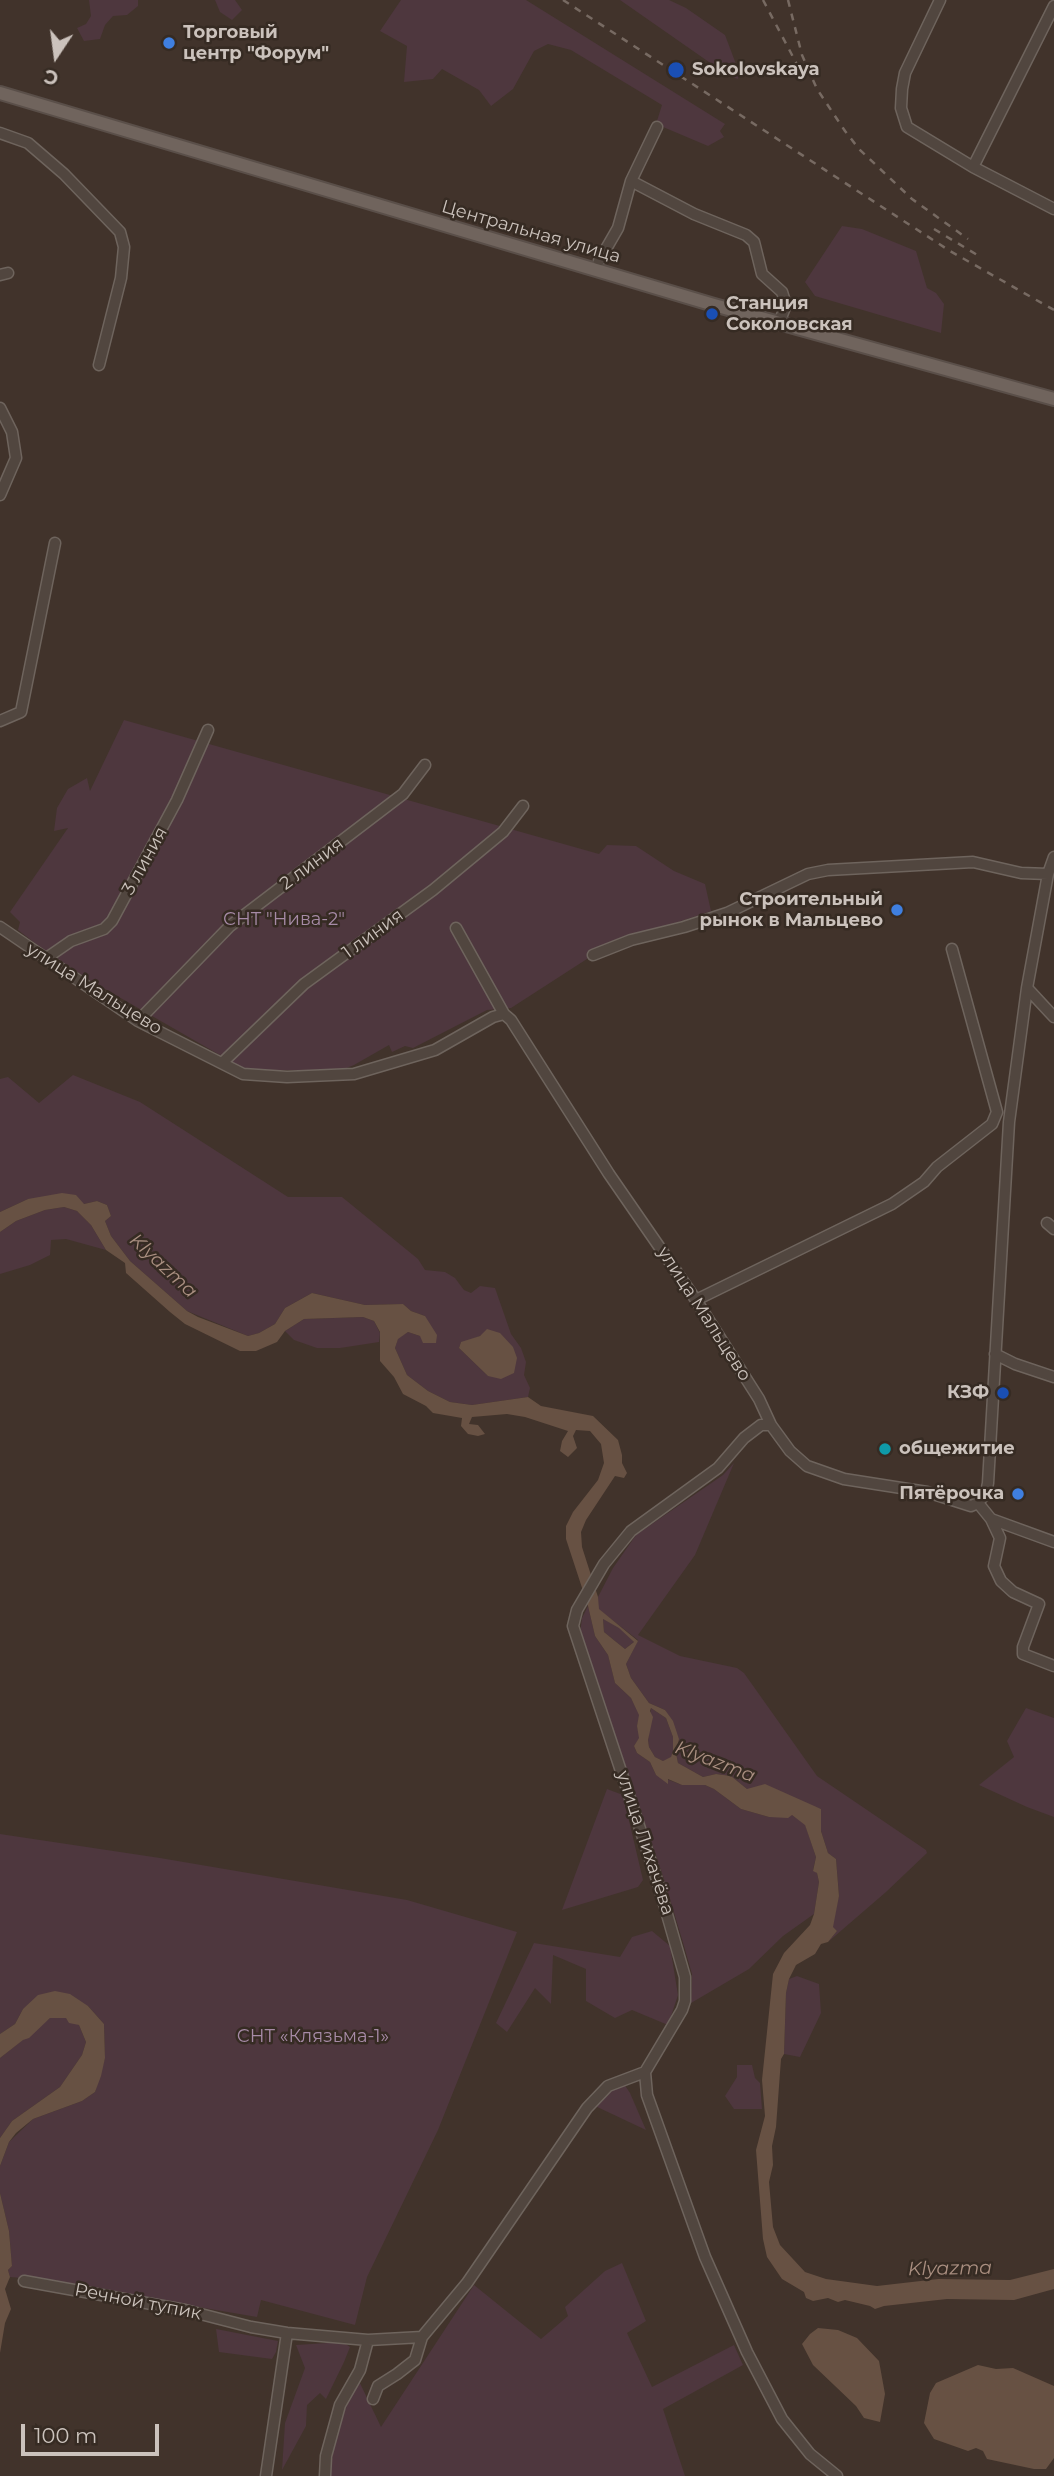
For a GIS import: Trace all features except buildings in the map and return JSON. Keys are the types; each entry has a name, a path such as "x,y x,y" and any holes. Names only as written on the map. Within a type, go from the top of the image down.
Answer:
{"main road":[{"name":"Центральная улица","path":"0,93 779,323 1054,400"}],"street":[{"path":"940,0 905,73 901,108 907,127 973,167 1054,209"},
{"path":"973,167 1054,6"},
{"path":"599,261 618,228 631,181 657,127"},
{"path":"0,133 28,143 64,174 120,232 124,247 121,278 99,365"},
{"path":"631,181 754,242 762,274 782,292 786,305 779,323"},
{"path":"0,408 12,432 16,458 0,495"},
{"path":"0,721 21,712 55,543"},
{"name":"3 линия","path":"45,959 71,941 104,929 112,921 177,800 208,730"},
{"name":"2 линия","path":"138,1021 230,926 403,794 425,765"},
{"name":"1 линия","path":"222,1063 304,984 433,890 503,832 523,806"},
{"path":"1054,858 1048,874 1027,988 1009,1122 988,1483 986,1493 978,1503 991,1519 1000,1538 994,1566 1001,1581 1013,1592 1039,1604 1023,1647 1023,1654 1054,1666"},
{"path":"593,955 631,940 727,913 808,874 828,870 959,861 1021,873 1048,874"},
{"name":"улица Мальцево","path":"1,927 138,1021 243,1074 287,1077 354,1074 435,1050 493,1017 504,1014"},
{"name":"улица Мальцево","path":"456,928 504,1014 511,1020 609,1174 696,1300 759,1399 771,1425 790,1451 807,1466 844,1479 927,1492 964,1505 978,1503"},
{"path":"696,1300 892,1204 924,1182 937,1167 996,1119 997,1112 952,949"},
{"path":"1027,988 1054,1017"},
{"path":"996,1119 1009,1122"},
{"path":"995,1354 1054,1377"},
{"name":"улица Лихачёва","path":"645,2072 682,2010 685,2001 685,1977 658,1883 577,1643 573,1622 576,1610 604,1564 631,1531 718,1468 744,1438 761,1425 771,1425"},
{"path":"991,1519 1054,1542"},
{"path":"373,2399 378,2386 415,2360 422,2337 467,2283 587,2108 608,2086 645,2072 648,2095 705,2257 762,2383 782,2418 810,2454 837,2476"},
{"name":"Речной тупик","path":"24,2281 185,2310 251,2327 288,2333 368,2340 422,2337"},
{"path":"266,2476 288,2333"},
{"path":"325,2476 326,2456 340,2405 360,2370 368,2340"}],"green space":[{"path":"89,0 138,0 138,6 127,15 113,16 105,25 100,39 84,41 77,28 86,24 91,16"},
{"path":"215,0 235,0 242,10 232,20 220,12"},
{"path":"401,0 526,0 725,124 720,131 724,137 708,146 656,124 662,105 571,50 548,44 534,51 513,89 491,106 479,90 442,69 433,79 404,82 407,46 380,31"},
{"path":"620,0 669,0 686,8 725,35 739,72 738,79 729,76"},
{"path":"842,226 862,229 916,251 927,288 936,293 944,304 941,333 815,296 805,282"},
{"name":"СНТ \"Нива-2\"","path":"124,720 599,854 607,845 636,846 674,871 705,884 711,911 590,952 590,957 511,1008 487,1010 413,1048 405,1046 392,1052 389,1045 342,1070 246,1070 65,966 18,930 20,922 10,912 68,828 54,831 57,808 68,789 87,778 90,791"},
{"path":"73,1075 140,1102 288,1197 342,1197 418,1259 425,1270 445,1272 471,1293 480,1286 495,1288 511,1334 521,1348 526,1362 524,1375 530,1388 528,1397 472,1405 450,1402 428,1391 407,1375 395,1348 398,1338 408,1332 420,1336 425,1316 411,1311 403,1304 365,1305 312,1293 285,1308 275,1324 248,1336 187,1311 130,1261 111,1236 105,1221 111,1216 107,1205 97,1201 84,1204 28,1199 0,1212 0,1079 8,1077 39,1103","holes":["484,1334 488,1376 459,1348 461,1342"]},
{"path":"64,1207 77,1211 91,1225 106,1250 66,1239 51,1240 50,1255 30,1265 0,1274 0,1232 16,1221 45,1210"},
{"path":"363,1317 374,1321 380,1333 379,1342 340,1348 317,1348 294,1340 285,1331 304,1319"},
{"path":"734,1463 695,1555 638,1635 680,1656 737,1668 744,1673 817,1776 926,1850 927,1853 886,1892 828,1942 837,1931 832,1927 839,1895 836,1859 828,1853 821,1831 821,1809 747,1789 731,1776 716,1774 703,1777 678,1763 676,1753 679,1739 665,1710 649,1703 631,1678 626,1664 638,1640 598,1609 598,1597 613,1568 636,1535 723,1475"},
{"path":"588,1606 595,1636 608,1655 615,1683 631,1698 640,1715 637,1726 640,1738 634,1746 637,1753 650,1762 656,1775 682,1785 705,1785 741,1809 769,1817 792,1815 805,1824 816,1857 813,1870 817,1873 819,1882 814,1914 783,1936 749,1969 691,2003 692,1974 663,1876 580,1634 582,1618"},
{"path":"603,1619 619,1627 634,1642 625,1649 604,1632"},
{"path":"651,1708 666,1718 673,1737 671,1758 663,1761 655,1757 649,1747"},
{"path":"1026,1708 1054,1718 1054,1817 979,1785 1014,1757 1007,1741"},
{"path":"607,1789 623,1795 643,1880 638,1887 562,1910"},
{"name":"СНТ «Клязьма-1»","path":"0,1834 407,1900 517,1932 438,2130 367,2277 355,2325 261,2300 257,2317 10,2277 8,2270 12,2266 9,2231 0,2193 0,2166 9,2142 33,2119 82,2101 95,2092 105,2058 104,2024 88,2006 23,2009 15,2024 0,2034"},
{"path":"652,1931 670,1946 678,1995 668,2025 632,2010 615,2018 586,2001 586,1969 553,1955 551,2004 535,1988 507,2032 496,2023 534,1943 620,1957 632,1937"},
{"path":"797,1976 819,1984 821,2013 800,2057 784,2054 786,1993 789,1979"},
{"path":"50,2018 66,2018 79,2025 86,2042 82,2055 60,2087 12,2121 0,2138 0,2058"},
{"path":"737,2065 752,2065 755,2078 760,2083 762,2109 734,2109 725,2096 737,2077"},
{"path":"624,2084 646,2130 593,2105 612,2087"},
{"path":"622,2263 646,2321 627,2333 652,2387 734,2345 743,2365 663,2409 685,2476 330,2476 335,2434 358,2379 381,2427 474,2285 541,2339 568,2316 565,2307 605,2271"},
{"path":"216,2329 278,2341 276,2352 272,2359 219,2352"},
{"path":"343,2342 350,2347 344,2362 326,2399 320,2393 307,2405 306,2426 282,2470 285,2423 305,2368 296,2345"}],"shaded area":[{"path":"62,1193 76,1195 84,1204 97,1201 107,1205 111,1216 105,1221 111,1236 130,1261 187,1311 198,1317 248,1336 275,1324 285,1308 312,1293 365,1305 403,1304 411,1311 425,1316 437,1335 436,1343 423,1343 420,1336 408,1332 398,1339 395,1348 407,1375 428,1391 450,1402 472,1405 528,1397 541,1406 593,1416 618,1440 622,1463 627,1473 624,1478 615,1476 581,1532 582,1547 598,1597 599,1609 638,1641 626,1664 631,1678 649,1703 665,1710 673,1721 679,1739 676,1753 678,1763 703,1777 716,1774 731,1776 747,1789 765,1784 821,1809 821,1831 828,1853 836,1859 839,1896 833,1927 837,1931 828,1942 821,1944 815,1954 796,1965 786,1993 784,2054 781,2059 772,2146 773,2165 769,2182 773,2227 780,2245 805,2272 826,2279 877,2286 938,2279 1010,2280 1054,2269 1054,2289 1014,2300 947,2299 875,2309 845,2300 838,2302 828,2298 813,2301 806,2298 804,2292 782,2279 767,2257 763,2239 756,2150 765,2116 762,2080 773,1974 784,1953 810,1925 819,1882 817,1873 813,1871 816,1857 805,1825 792,1815 788,1818 769,1817 741,1809 705,1785 682,1785 668,1779 668,1784 656,1775 650,1762 637,1753 634,1746 639,1738 639,1715 631,1698 615,1683 608,1655 595,1636 566,1539 566,1526 573,1512 598,1480 604,1463 601,1444 590,1431 576,1430 573,1436 577,1448 568,1457 560,1451 568,1431 525,1417 507,1414 472,1417 469,1424 478,1425 485,1434 468,1434 461,1426 462,1418 433,1413 426,1406 403,1394 394,1377 380,1361 380,1332 374,1321 363,1317 304,1319 285,1331 277,1342 256,1351 240,1351 185,1324 170,1312 126,1273 125,1263 106,1250 91,1225 77,1211 64,1207 45,1210 16,1221 0,1232 0,1212 28,1199","holes":["603,1619 619,1628 634,1642 625,1649 604,1632","651,1708 666,1718 673,1737 671,1757 663,1761 655,1757 649,1747 653,1717"]},
{"path":"487,1329 500,1333 513,1347 517,1358 514,1373 501,1379 488,1376 459,1348 461,1342 480,1336"},
{"path":"55,1991 70,1994 88,2006 104,2024 105,2058 101,2076 95,2092 82,2101 33,2119 16,2133 9,2142 0,2166 0,2138 12,2121 60,2087 82,2055 86,2042 79,2025 69,2023 66,2018 50,2018 29,2038 0,2058 0,2034 15,2024 23,2009 38,1995"},
{"path":"0,2193 9,2231 12,2266 8,2270 10,2277 5,2289 11,2309 5,2323 0,2353"},
{"path":"818,2328 838,2330 857,2338 879,2361 885,2394 880,2422 864,2418 856,2406 813,2365 802,2344"},
{"path":"978,2365 996,2369 1013,2368 1054,2386 1054,2458 1046,2469 987,2459 983,2451 976,2448 968,2451 934,2439 924,2423 930,2393 936,2383"}],"railway":[{"path":"563,0 950,251 1054,310"},
{"path":"763,0 801,72"},
{"path":"788,0 802,55 817,89 845,131 859,149 912,199 968,239"},
{"path":"934,229 979,256"}],"place":[{"name":"Торговый центр \"Форум\"","path":"169,43"},
{"name":"Sokolovskaya","path":"676,70"},
{"name":"Станция Соколовская","path":"712,314"},
{"name":"Строительный рынок в Мальцево","path":"897,910"},
{"name":"КЗФ","path":"1003,1393"},
{"name":"общежитие","path":"885,1449"},
{"name":"Пятёрочка","path":"1018,1494"}],"water label":[{"name":"Klyazma","path":"163,1266"},
{"name":"Klyazma","path":"715,1762"},
{"name":"Klyazma","path":"950,2269"}]}
